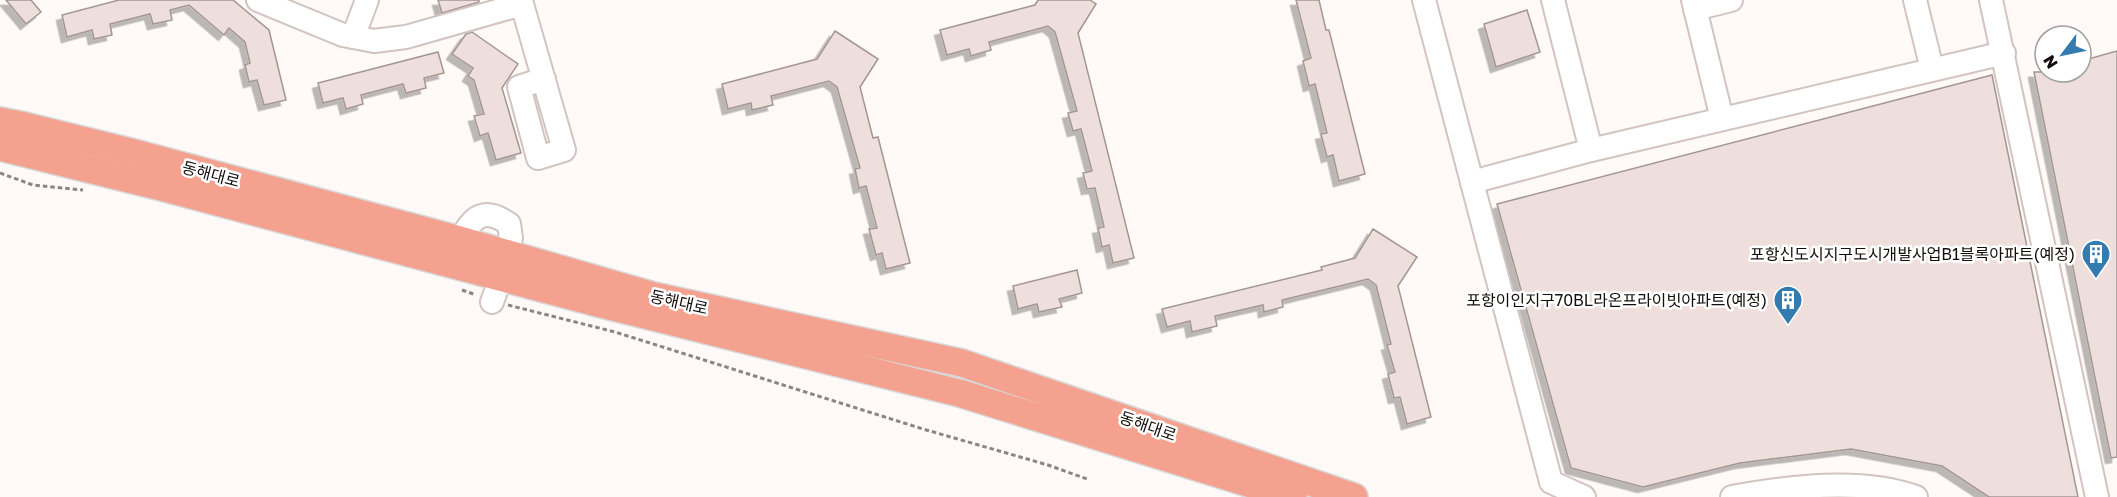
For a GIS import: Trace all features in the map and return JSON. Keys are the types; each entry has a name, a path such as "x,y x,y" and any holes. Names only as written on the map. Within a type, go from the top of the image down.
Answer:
{"main road":[{"name":"동해대로","path":"0,121 131,153 460,240 654,297 962,363 1354,497"},
{"path":"0,147 173,190 601,304 959,393 1293,497"}],"street":[{"path":"258,0 343,35 374,41 406,37 521,2 544,79"},
{"path":"353,37 367,0"},
{"path":"1424,0 1551,482 1584,497"},
{"path":"1553,0 1591,150"},
{"path":"1722,119 1694,5 1731,0"},
{"path":"1915,0 1932,69"},
{"path":"1991,0 2097,497"},
{"path":"1472,182 1591,150 2004,53"},
{"path":"460,240 471,221 482,215 500,217 509,224 511,238"},
{"path":"1732,497 1801,486 1851,486 1905,493 1916,497"}],"path":[{"path":"0,172 33,185 88,191"},
{"path":"455,288 494,296 615,332 1087,479"}],"building":[{"path":"6,0 31,0 41,12 26,24"},
{"path":"119,0 233,0 269,30 286,100 264,105 257,80 249,82 245,65 250,63 245,42 229,28 224,35 189,5 170,10 172,20 153,24 150,14 110,24 112,35 94,39 92,30 67,37 62,15"},
{"path":"438,0 479,0 479,2 442,13"},
{"path":"1038,0 1090,0 1096,4 1078,33 1134,258 1113,263 1109,245 1102,247 1098,228 1104,227 1095,188 1087,189 1083,173 1092,171 1081,129 1073,131 1068,113 1077,111 1055,32 1048,26 989,42 991,50 971,56 969,49 947,55 940,30 1035,5"},
{"path":"1296,0 1319,0 1326,30 1329,30 1365,174 1339,181 1333,155 1327,157 1321,134 1327,133 1315,84 1309,86 1303,61 1311,58"},
{"path":"1527,10 1540,52 1496,67 1484,24"},
{"path":"835,31 878,59 860,87 873,138 878,137 910,263 886,269 882,253 876,255 869,229 877,228 866,186 859,188 855,169 860,168 837,87 829,81 771,96 773,105 752,110 751,103 728,109 722,84 817,59"},
{"path":"472,32 518,64 502,88 521,153 496,160 488,133 480,136 474,116 484,114 474,80 468,76 473,68 452,54 466,34"},
{"name":"포항신도시지구도시개발사업B1블록아파트(예정)","path":"2117,51 2117,457 2111,458 2036,84 2093,84 2093,58"},
{"path":"438,52 444,73 424,78 426,88 406,93 403,84 361,95 363,104 346,109 343,98 323,103 318,83"},
{"name":"포항이인지구70BL라온프라이빗아파트(예정)","path":"1992,75 2078,497 1989,497 1942,466 1851,449 1740,463 1643,487 1571,468 1497,204"},
{"path":"1373,229 1417,257 1398,286 1431,417 1407,424 1400,397 1394,398 1388,374 1395,372 1387,345 1391,344 1376,285 1368,279 1282,300 1283,307 1264,312 1263,305 1215,316 1217,326 1192,332 1190,321 1167,327 1162,309 1322,270 1321,267 1355,258"},
{"path":"1077,270 1082,293 1059,299 1062,307 1039,312 1037,304 1018,309 1013,286"}],"place":[{"name":"포항신도시지구도시개발사업B1블록아파트(예정)","path":"2096,280"},
{"name":"포항이인지구70BL라온프라이빗아파트(예정)","path":"1788,326"}]}
